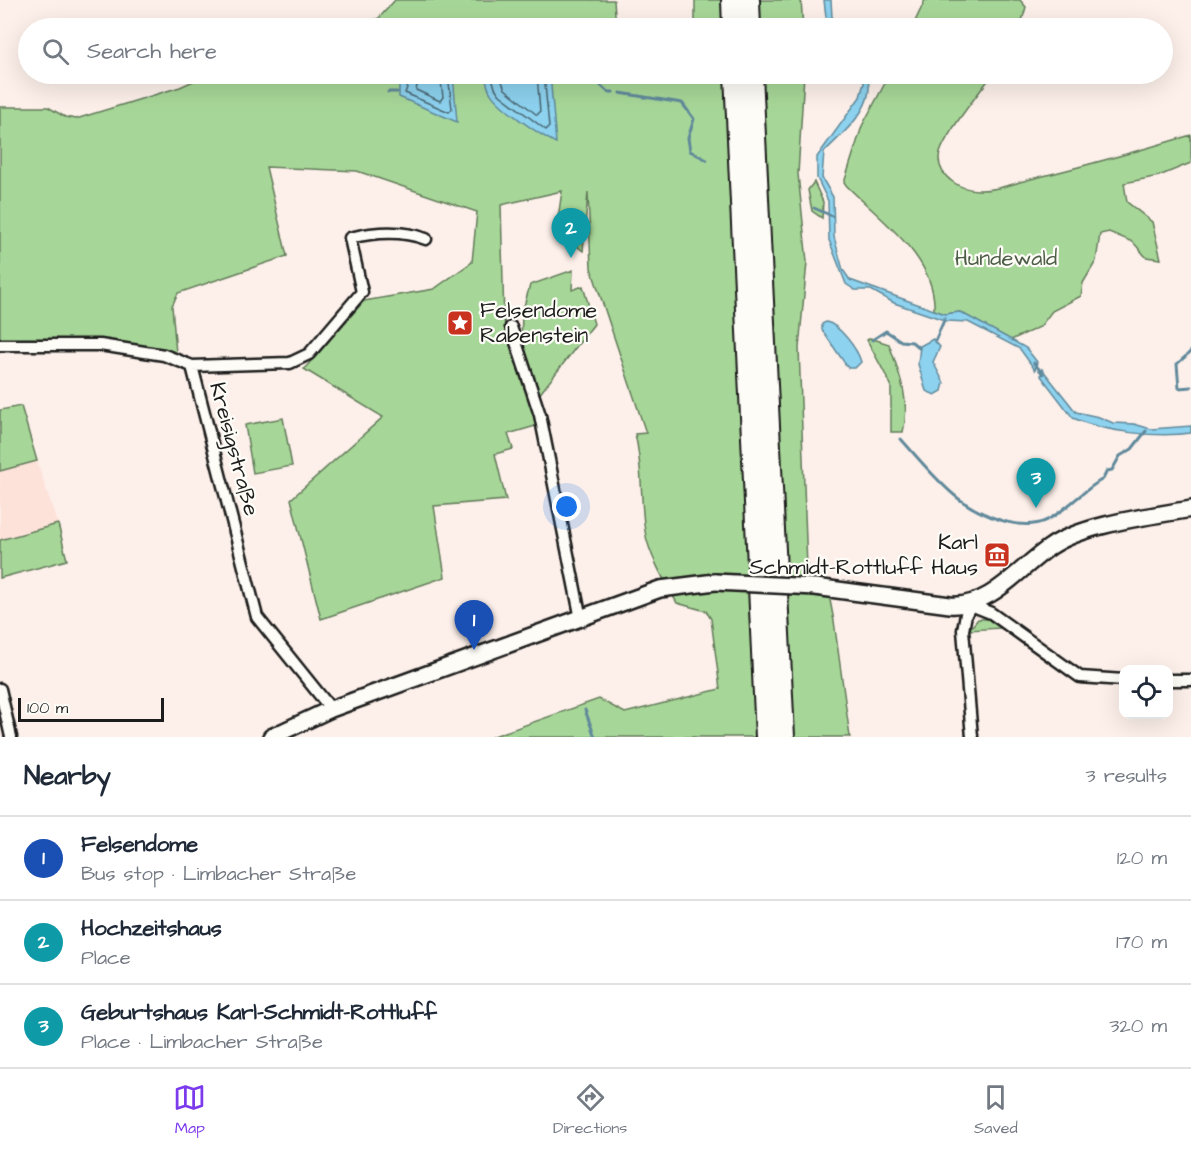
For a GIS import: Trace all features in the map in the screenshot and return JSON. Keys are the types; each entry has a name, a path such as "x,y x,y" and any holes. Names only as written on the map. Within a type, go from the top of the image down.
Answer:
{"highway":[{"path":"732,0 733,18"},
{"path":"749,0 750,18"},
{"path":"735,84 766,737"},
{"path":"752,84 784,737"}],"street":[{"path":"192,366 298,362 328,335 362,292 350,238 369,233 397,234 426,239"},
{"path":"511,327 540,415 581,619"},
{"name":"Kreisigstraße","path":"0,345 100,345 164,355 192,366 257,617 332,709"},
{"path":"972,737 963,630 966,614 971,605 988,596 1064,538 1082,532 1191,509"},
{"path":"270,737 332,709 660,589 715,582 815,587 950,605 971,605 991,613 1080,677 1119,680"},
{"path":"1173,680 1191,680"},
{"path":"0,689 3,722 11,737"}],"shaded area":[{"path":"37,461 58,524 0,540 0,471"}],"green space":[{"path":"395,0 614,0 615,18 379,18"},
{"path":"695,0 801,0 802,18 695,18"},
{"path":"925,0 1020,0 1026,7 1023,18 917,18"},
{"path":"187,84 803,84 798,174 807,262 799,348 807,568 817,572 830,600 850,737 491,737 599,699 625,713 720,689 711,619 706,611 677,603 658,568 647,540 635,434 646,433 591,268 588,192 583,251 572,242 555,239 562,191 501,205 504,321 539,425 508,434 513,449 495,454 506,500 434,506 445,577 321,619 291,499 383,417 304,369 364,301 434,289 472,262 477,212 357,171 266,167 287,256 178,293 172,306 176,353 0,342 0,107 48,107 65,117 76,119"},
{"name":"Hundewald","path":"885,84 985,84 953,128 939,158 947,177 965,188 985,190 1005,186 1191,135 1191,163 1159,176 1124,183 1127,202 1152,222 1161,259 1146,257 1133,242 1109,232 1100,234 1096,261 1083,283 1081,296 1052,311 1040,327 1011,340 960,312 945,314 934,310 932,290 926,272 915,255 902,239 844,183 862,126"},
{"path":"814,182 823,202 822,218 812,211 808,190"},
{"path":"573,270 572,290 583,286 594,324 539,395 521,347 522,313 530,285"},
{"path":"870,338 889,344 905,398 903,432 891,432 891,385 867,340"},
{"path":"21,406 37,461 0,471 0,410"},
{"path":"283,418 292,466 253,473 245,425"},
{"path":"58,524 67,560 0,578 0,540"},
{"path":"978,619 988,619 1002,628 969,630"}],"water":[{"path":"824,0 831,0 833,18 826,17"},
{"path":"401,84 454,84 457,122 399,97"},
{"path":"551,84 556,143 510,113 494,98 487,85"},
{"path":"864,84 869,84 864,107 849,127 824,152 822,178 833,197 834,237 843,270 850,280 945,314 960,312 1026,348 1037,362 1035,370 1020,349 968,322 947,321 894,303 871,290 855,290 846,284 829,240 828,201 817,178 817,157 860,97"},
{"path":"826,322 837,327 856,351 861,362 855,368 848,368 822,330 822,324"},
{"path":"933,339 940,347 933,362 944,383 942,391 935,395 926,391 918,364 920,346"},
{"path":"1042,369 1076,412 1113,423 1134,424 1151,429 1191,426 1191,433 1163,435 1131,433 1100,427 1073,418 1041,376"}],"waterway":[{"path":"599,84 608,92 613,92"},
{"path":"388,92 397,92"},
{"path":"620,93 682,103 694,119 688,138 690,151 707,160"},
{"path":"814,208 832,216"},
{"path":"935,341 945,318"},
{"path":"872,340 886,331 901,341 912,342 919,348"},
{"path":"1188,354 1191,351"},
{"path":"1186,356 1177,364 1179,388 1191,387"},
{"path":"1034,363 1043,374"},
{"path":"901,439 936,478 959,499 990,516 1025,524 1047,520 1068,506 1103,479 1107,471 1112,470 1120,456 1132,449 1146,431"},
{"path":"585,710 595,737"}],"place":[{"name":"Hochzeitshaus","path":"571,258"},
{"name":"Felsendome Rabenstein","path":"460,323"},
{"name":"Geburtshaus Karl-Schmidt-Rottluff","path":"1036,508"},
{"name":"Karl Schmidt-Rottluff Haus","path":"997,555"},
{"name":"Felsendome","path":"474,650"}]}
